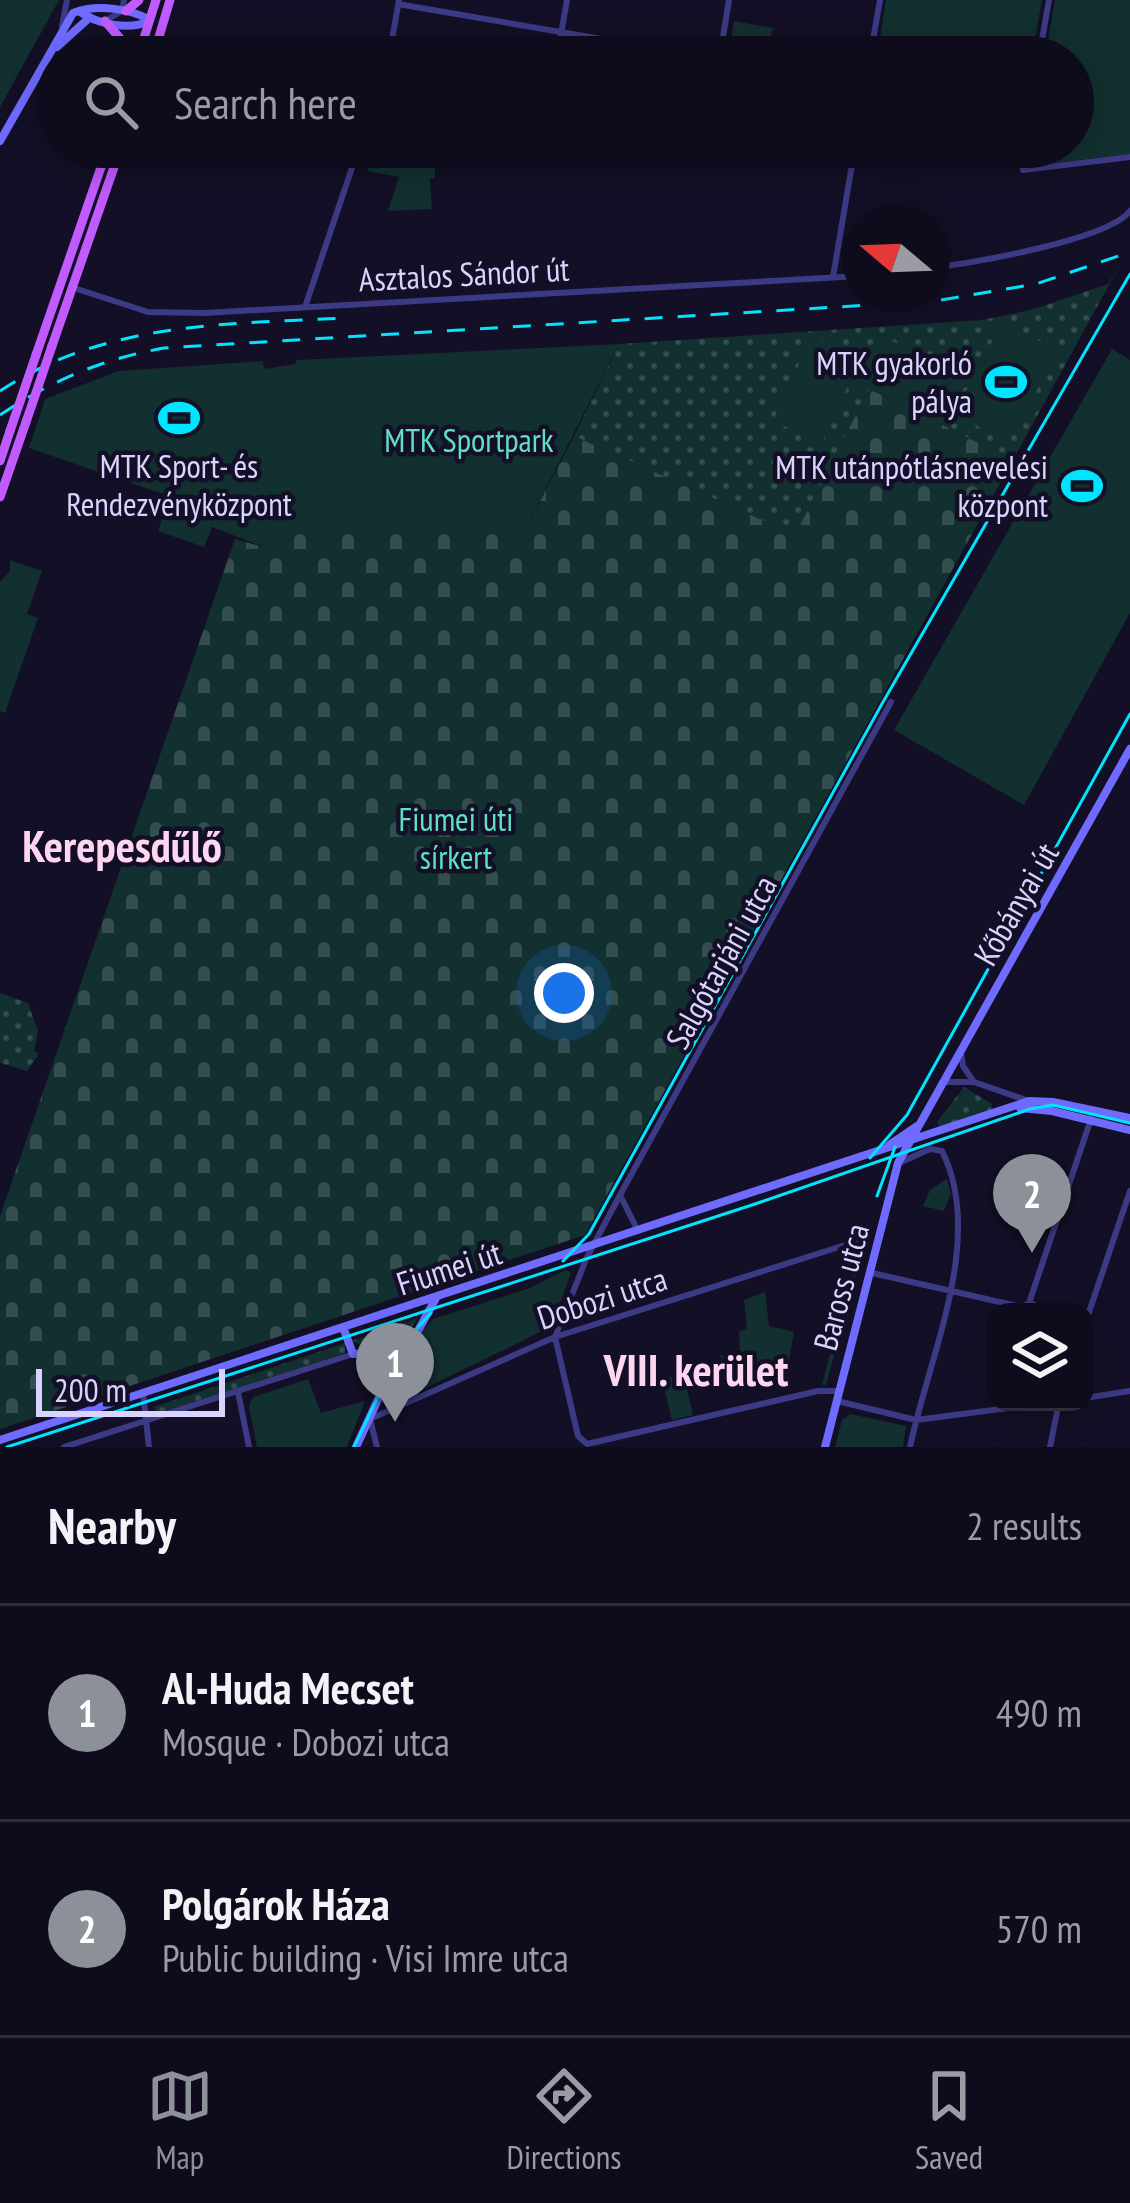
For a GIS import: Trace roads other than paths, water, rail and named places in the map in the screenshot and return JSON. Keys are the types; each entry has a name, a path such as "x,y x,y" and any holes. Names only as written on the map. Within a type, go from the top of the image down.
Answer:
{"main road":[{"path":"59,36 78,10 124,7 140,0"},
{"path":"144,36 156,0"},
{"path":"78,10 89,18 134,27 170,2"},
{"path":"159,36 170,2"},
{"path":"124,7 150,20"},
{"path":"70,36 89,18"},
{"path":"150,20 151,36"},
{"path":"105,22 118,36"},
{"path":"0,141 36,80"},
{"path":"0,461 101,168"},
{"path":"0,497 114,168"},
{"name":"Kőbányai út","path":"920,1123 1130,749"},
{"path":"1029,1101 1130,1118"},
{"name":"Fiumei út","path":"0,1440 1029,1101"},
{"path":"1013,1107 1130,1130"},
{"path":"872,1154 920,1123"},
{"name":"Baross utca","path":"825,1447 898,1163 920,1123"},
{"path":"356,1447 395,1363 403,1358 436,1298"},
{"path":"343,1327 353,1354 371,1354 395,1363"}],"street":[{"path":"69,0 78,10"},
{"path":"62,29 69,0"},
{"path":"561,36 568,0"},
{"path":"723,36 729,0"},
{"path":"869,0 880,1 874,36"},
{"path":"1043,36 1049,0"},
{"path":"392,36 399,2 585,36"},
{"path":"105,22 124,7"},
{"path":"1094,161 1130,157"},
{"path":"305,307 351,168"},
{"path":"833,277 851,168"},
{"path":"950,265 1062,241 1128,214"},
{"path":"54,305 74,288 72,254"},
{"name":"Asztalos Sándor út","path":"74,288 156,313 842,276"},
{"name":"Salgótarjáni utca","path":"555,1337 593,1245 891,702"},
{"path":"961,1051 963,1066 974,1082"},
{"path":"943,1082 974,1082 1029,1101"},
{"path":"997,1090 1013,1107"},
{"path":"1010,1094 1013,1107"},
{"path":"1029,1303 1091,1119"},
{"path":"898,1163 930,1149 945,1155 958,1228 950,1291 910,1447"},
{"path":"1092,1303 1130,1191"},
{"path":"620,1195 638,1231"},
{"name":"Dobozi utca","path":"370,1419 555,1337 858,1241"},
{"path":"872,1273 1004,1303"},
{"path":"555,1337 578,1436 591,1444 818,1391 916,1420 986,1411"},
{"path":"64,1447 353,1354"},
{"path":"1094,1397 1130,1391"},
{"path":"238,1392 249,1447"},
{"path":"142,1394 149,1447"},
{"path":"1050,1447 1056,1411"},
{"path":"370,1419 377,1447"},
{"path":"128,1426 142,1428 149,1437"},
{"path":"19,1434 19,1447"}],"tram line":[{"path":"563,1261 589,1234 883,702 1130,274"},
{"path":"870,1158 907,1115 1130,714"},
{"path":"7,1447 752,1205 1030,1109 1053,1105 1130,1123"},
{"path":"877,1196 895,1147"},
{"path":"354,1447 403,1344 431,1313"}],"railway":[{"path":"0,415 79,372 164,348 935,301 1036,284 1130,252"},
{"path":"0,391 40,368 123,339 211,326 345,318"}],"place":[{"name":"MTK gyakorló pálya","path":"1006,382"},
{"name":"MTK Sport- és Rendezvényközpont","path":"179,418"},
{"name":"MTK utánpótlásnevelési központ","path":"1082,486"},
{"name":"Polgárok Háza","path":"1032,1253"},
{"name":"Al-Huda Mecset","path":"395,1422"}],"district":[{"name":"Kerepesdűlő","path":"122,846"},
{"name":"VIII. kerület","path":"696,1370"}],"park label":[{"name":"MTK Sportpark","path":"469,440"},
{"name":"Fiumei úti sírkert","path":"456,838"}]}
